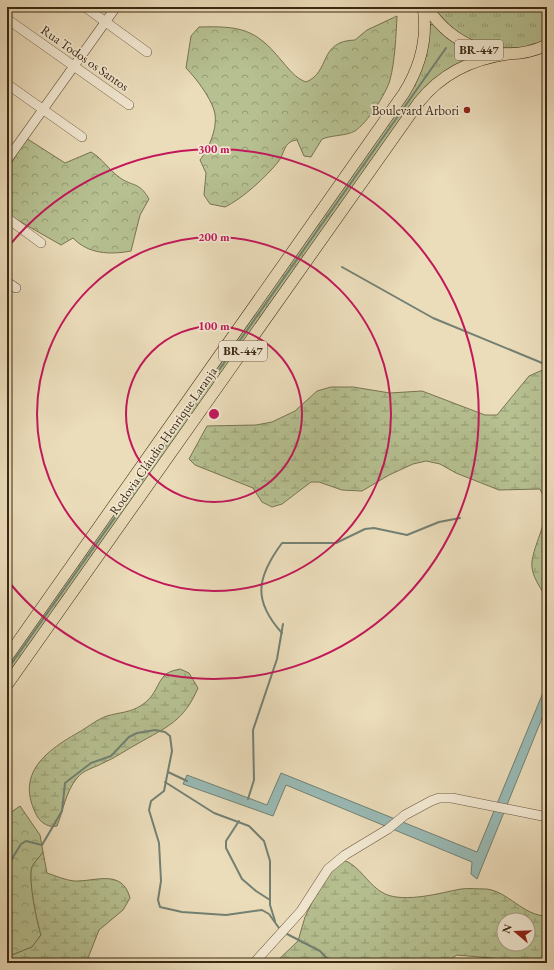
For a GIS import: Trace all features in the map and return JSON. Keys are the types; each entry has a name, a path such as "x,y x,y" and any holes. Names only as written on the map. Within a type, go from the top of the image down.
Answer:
{"main road":[{"name":"Rodovia Cláudio Henrique Laranja","path":"7,657 404,93 415,73 422,52 424,32 423,7"},
{"name":"BR-447","path":"427,7 444,28 462,42 482,50 508,54 526,52 547,45"},
{"name":"Rodovia Cláudio Henrique Laranja","path":"7,685 418,102 431,88 454,71 480,60 508,54"}],"street":[{"path":"84,7 147,52"},
{"path":"8,154 116,7"},
{"name":"Rua Todos os Santos","path":"7,18 129,105"},
{"path":"7,84 82,137"},
{"path":"7,218 41,243"},
{"path":"7,282 16,288"},
{"path":"254,963 301,912 328,869 345,855 388,829 405,815 439,798 452,798 547,817"}],"green space":[{"path":"432,7 547,7 547,40 525,48 491,48 460,36"},
{"path":"397,16 396,40 390,80 385,93 365,122 351,133 322,139 311,157 304,156 297,140 292,141 287,145 280,159 273,168 246,193 225,207 210,204 204,195 206,173 200,160 207,149 214,130 214,110 198,82 186,68 191,36 199,27 225,27 245,31 254,35 272,49 295,76 306,82 314,77 319,71 330,51 335,46 343,42 355,40 367,30"},
{"path":"433,24 452,41 474,52 475,56 447,70 222,375 214,370 407,95 430,25"},
{"path":"26,138 65,163 91,152 119,177 142,189 149,199 140,215 131,251 115,253 100,252 85,247 73,238 61,245 7,214 7,171"},
{"path":"547,368 547,599 536,581 532,566 534,552 545,517 544,499 540,489 499,490 456,473 440,464 426,461 413,464 389,475 362,491 342,490 319,482 311,482 282,504 272,507 262,502 253,488 195,465 189,459 207,426 256,425 272,422 295,411 317,391 331,387 353,387 390,393 422,391 485,415 497,415 529,376"},
{"path":"211,373 219,379 7,679 7,663"},
{"path":"180,669 189,673 198,688 193,699 180,716 166,728 112,759 79,775 70,789 57,826 48,826 41,821 37,816 31,801 29,787 32,775 38,764 46,755 68,738 100,719 138,708 151,697 160,681 166,674"},
{"path":"20,806 40,835 43,852 33,865 31,873 37,921 41,935 32,947 7,957 7,815"},
{"path":"43,852 47,873 74,881 99,879 114,880 121,883 126,889 130,898 123,910 99,930 86,963 7,963 7,957 32,947 41,935 37,921 31,873 33,865"},
{"path":"343,860 354,866 379,890 393,897 403,898 433,895 461,889 486,889 494,891 530,912 496,912 496,952 536,952 536,914 547,916 547,963 457,955 444,963 275,963 298,941 305,917 321,884 337,863"},
{"path":"488,958 543,963 490,963"}],"water":[{"path":"547,683 547,706 477,879 471,874 472,862 286,785 273,816 183,784 187,775 267,805 281,773 477,852"}],"waterway":[{"path":"219,370 446,48"},
{"path":"342,267 433,318 547,365"},
{"path":"7,670 213,379"},
{"path":"282,633 272,621 266,610 262,599 261,588 267,567 282,543 336,543 365,529 374,528 407,535 439,522 460,518"},
{"path":"248,799 254,780 253,730 277,659 283,624"},
{"path":"7,867 21,844 26,841 42,845 62,811 65,783 91,763 111,756 129,737 137,733 155,730 165,732 170,736 172,751 164,791 151,801 149,810 159,843 161,881 158,900 160,907 182,912 226,915 262,910 269,914 279,928"},
{"path":"168,772 187,781"},
{"path":"165,782 214,813 249,826 264,841 270,861 270,905 275,921"},
{"path":"239,821 226,841 226,848 242,879 270,900"},
{"path":"287,934 320,951 331,963"}],"place":[{"name":"Boulevard Arbori","path":"467,110"}]}
